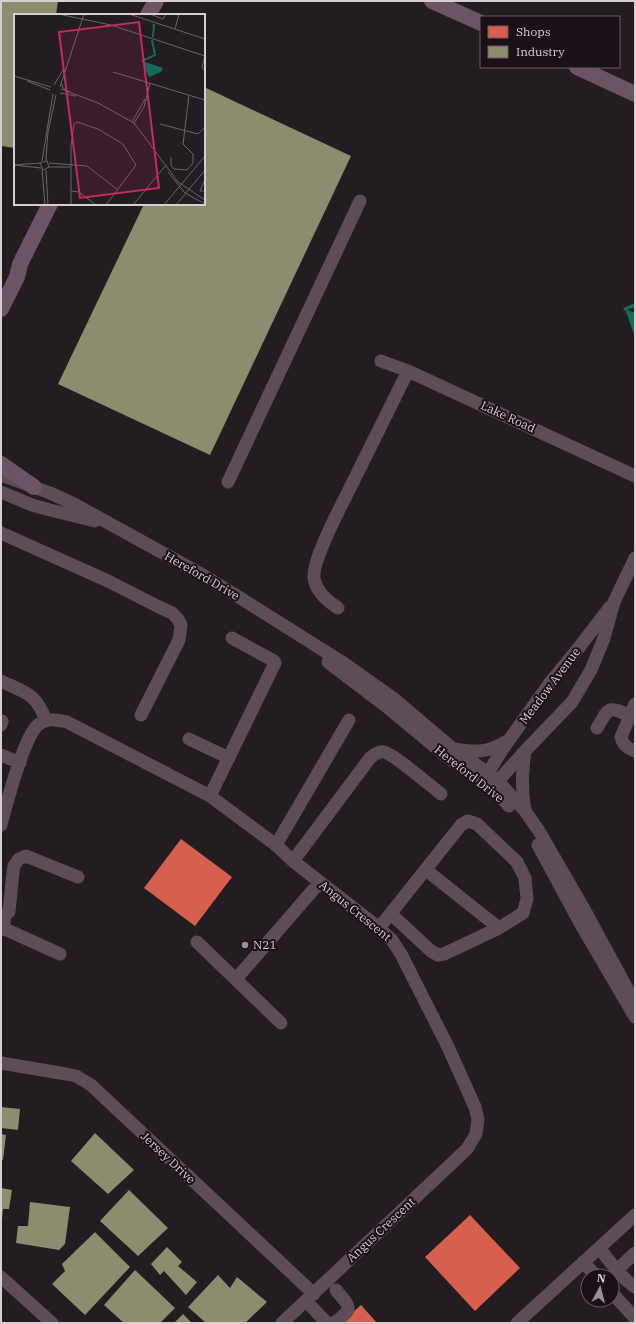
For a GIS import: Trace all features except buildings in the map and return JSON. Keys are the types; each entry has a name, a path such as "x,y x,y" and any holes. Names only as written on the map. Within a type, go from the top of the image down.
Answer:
{"main road":[{"path":"149,14 156,1"},
{"path":"432,1 480,23"},
{"path":"579,68 635,94"},
{"path":"1,309 17,277 20,264 50,205"},
{"path":"1,283 20,264"},
{"path":"1,464 34,487"}],"street":[{"path":"228,482 360,201"},
{"name":"Lake Road","path":"380,361 408,371 635,476"},
{"path":"338,608 329,602 317,586 314,577 315,566 334,521 408,371"},
{"name":"Hereford Drive","path":"1,476 34,487 74,504 200,574 254,606 294,633 345,664 394,698 525,811 559,864 635,1003"},
{"name":"Hereford Drive","path":"1,492 32,505 108,524"},
{"path":"1,534 108,581 172,613 178,619 181,624 179,640 141,715"},
{"name":"Meadow Avenue","path":"490,781 512,764 572,702 591,670 604,638 614,602 635,558"},
{"name":"Meadow Avenue","path":"490,781 510,739 549,684 614,602"},
{"name":"Hereford Drive","path":"294,633 446,756 490,781 522,820 535,840 580,923 635,1017"},
{"path":"210,796 275,663 274,661 232,638"},
{"path":"1,681 26,692 34,698 41,707 46,721 39,724 28,739 1,825"},
{"path":"597,728 609,710 632,710 621,737 622,742 626,747 635,751"},
{"name":"Angus Crescent","path":"46,721 52,719 67,722 210,796 276,845 293,861 379,928 392,940 401,954 475,1106 478,1119 476,1134 467,1149 282,1323"},
{"path":"276,845 349,720"},
{"path":"189,739 228,758"},
{"path":"452,748 466,751 486,751 496,748 510,739"},
{"path":"525,751 521,778 522,798 525,811"},
{"path":"293,861 370,758 376,754 382,752 392,756 442,794"},
{"path":"1,755 20,763"},
{"path":"379,928 461,825 468,821 477,824 517,862 525,878 528,898 523,913 499,928 444,954 438,955 431,951 391,914"},
{"path":"60,954 2,929 3,915 9,912 14,866 19,859 26,856 78,877"},
{"path":"426,870 499,928"},
{"path":"236,979 320,882"},
{"path":"197,942 281,1023"},
{"name":"Jersey Drive","path":"1,1063 76,1076 90,1085 310,1297 327,1323"},
{"path":"518,1323 635,1215"},
{"path":"599,1248 616,1268"},
{"path":"620,1268 635,1254"},
{"path":"583,1262 589,1268"},
{"path":"620,1272 635,1287"},
{"path":"1,1277 52,1323"},
{"path":"334,1323 348,1312 349,1308 347,1303 336,1290"},
{"path":"620,1302 635,1318"}],"shaded area":[{"path":"625,309 635,313 635,337"}],"waterway":[{"path":"625,309 635,305"}],"place":[{"name":"N21","path":"245,945"}]}
